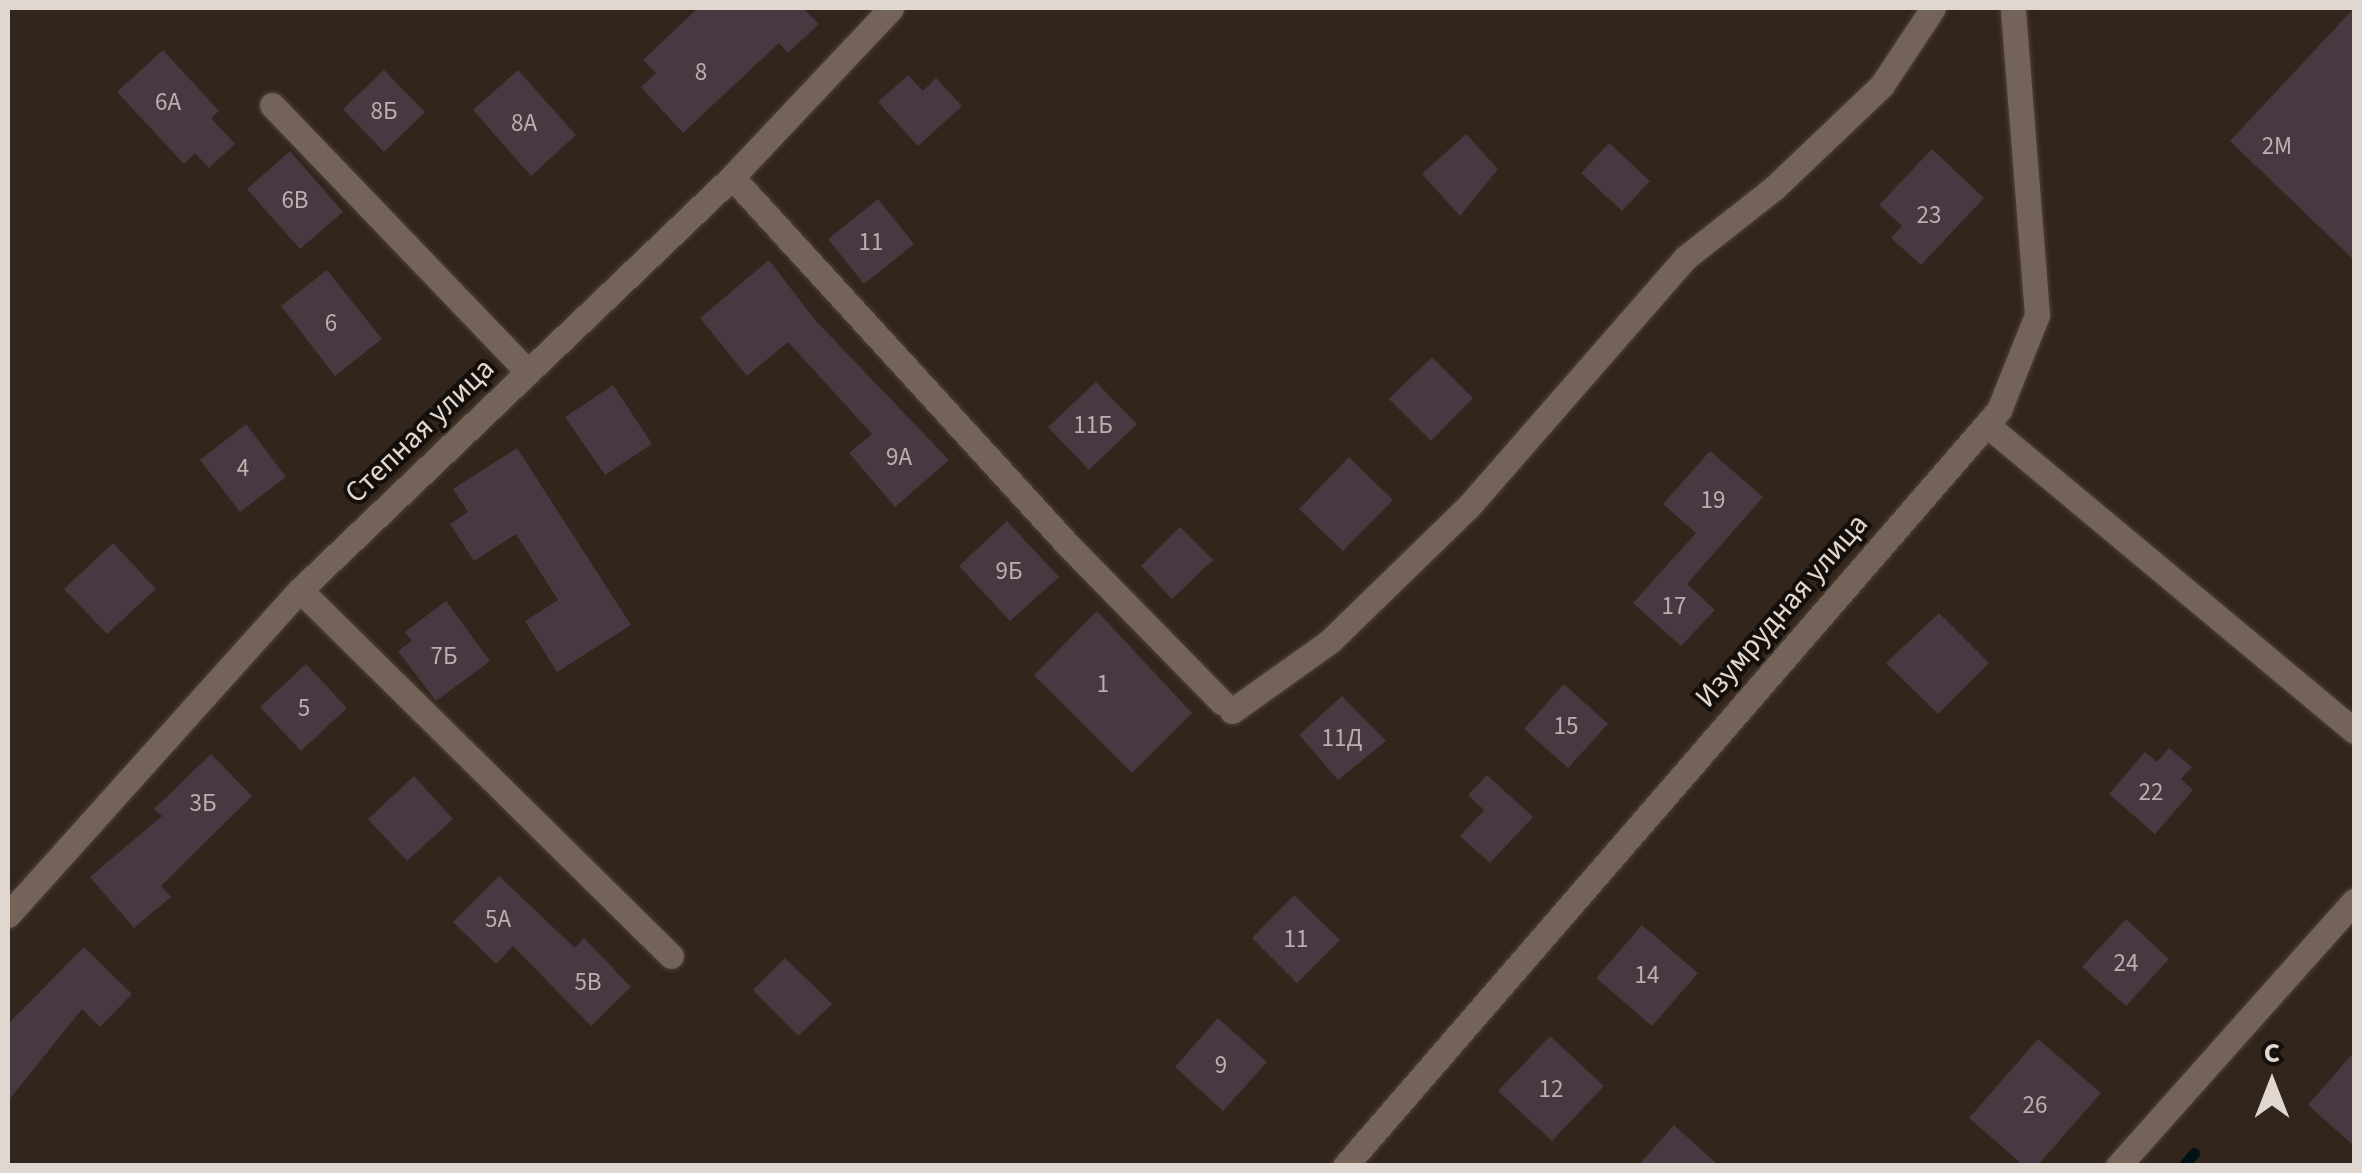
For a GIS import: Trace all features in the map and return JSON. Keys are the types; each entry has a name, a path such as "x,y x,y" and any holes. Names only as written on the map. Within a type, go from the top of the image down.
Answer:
{"street":[{"name":"Степная улица","path":"8,915 300,590 732,177 891,8"},
{"path":"732,177 1068,545 1227,706 1330,641 1468,507 1685,258 1774,188 1882,85 1933,8"},
{"name":"Изумрудная улица","path":"1345,1166 1987,425 2036,315 2013,8"},
{"path":"272,105 528,372"},
{"path":"1987,425 2354,731"},
{"path":"300,590 671,956"},
{"path":"2118,1166 2354,901"}],"building":[{"path":"698,8 803,8 819,24 788,53 779,43 683,133 641,87 656,73 643,60"},
{"path":"2354,8 2354,260 2230,141"},
{"path":"163,50 219,111 211,118 235,144 209,168 195,153 184,164 117,92"},
{"path":"384,70 425,112 384,152 343,109"},
{"path":"518,70 576,135 531,176 473,110"},
{"path":"908,75 923,91 936,78 962,106 918,146 878,102"},
{"path":"1466,134 1498,169 1460,216 1422,174"},
{"path":"1609,143 1650,181 1622,211 1581,173"},
{"path":"1932,149 1984,198 1921,265 1891,238 1902,226 1879,205"},
{"path":"290,151 343,212 300,249 247,189"},
{"path":"878,199 914,244 864,284 828,239"},
{"path":"769,260 815,320 949,460 895,507 849,453 872,434 788,342 747,376 700,318"},
{"path":"327,270 382,339 335,376 281,306"},
{"path":"1432,357 1473,398 1431,441 1389,399"},
{"path":"1096,382 1137,424 1089,470 1048,427"},
{"path":"613,385 652,444 605,475 565,417"},
{"path":"246,424 286,477 240,512 200,460"},
{"path":"517,448 631,625 557,672 525,621 558,600 516,534 474,561 450,524 468,512 453,489"},
{"path":"1710,451 1763,497 1687,584 1715,610 1681,646 1633,603 1696,533 1663,504"},
{"path":"1349,457 1393,500 1343,551 1299,509"},
{"path":"1007,521 1059,577 1010,621 959,566"},
{"path":"1180,527 1213,560 1172,599 1141,566"},
{"path":"113,543 156,589 107,634 64,589"},
{"path":"446,601 490,661 436,701 398,651 412,641 405,632"},
{"path":"1097,611 1192,713 1132,773 1034,675"},
{"path":"1939,613 1989,663 1938,714 1886,663"},
{"path":"306,664 347,708 301,751 260,707"},
{"path":"1564,684 1608,724 1568,768 1524,729"},
{"path":"1342,696 1386,741 1338,780 1299,735"},
{"path":"2169,748 2192,767 2181,779 2193,790 2155,834 2109,794 2145,752 2157,762"},
{"path":"211,754 252,796 161,886 171,897 134,928 90,877 162,816 154,809"},
{"path":"1487,775 1533,817 1490,863 1460,836 1484,810 1468,795"},
{"path":"414,776 453,819 407,861 368,819"},
{"path":"499,876 575,948 584,938 631,987 591,1026 513,946 496,964 453,922"},
{"path":"1294,895 1340,940 1297,983 1252,938"},
{"path":"2126,919 2169,959 2126,1006 2082,967"},
{"path":"1642,925 1698,973 1652,1026 1596,978"},
{"path":"84,947 132,994 100,1027 82,1009 8,1101 8,1024"},
{"path":"785,958 832,1004 798,1036 753,990"},
{"path":"1218,1018 1267,1062 1223,1111 1175,1067"},
{"path":"1550,1036 1604,1086 1552,1141 1498,1091"},
{"path":"2038,1039 2101,1093 2037,1166 2024,1166 1969,1118"},
{"path":"2354,1052 2354,1146 2308,1105"},
{"path":"1674,1125 1719,1166 1638,1166"}],"waterway":[{"path":"2183,1166 2194,1153"}]}
